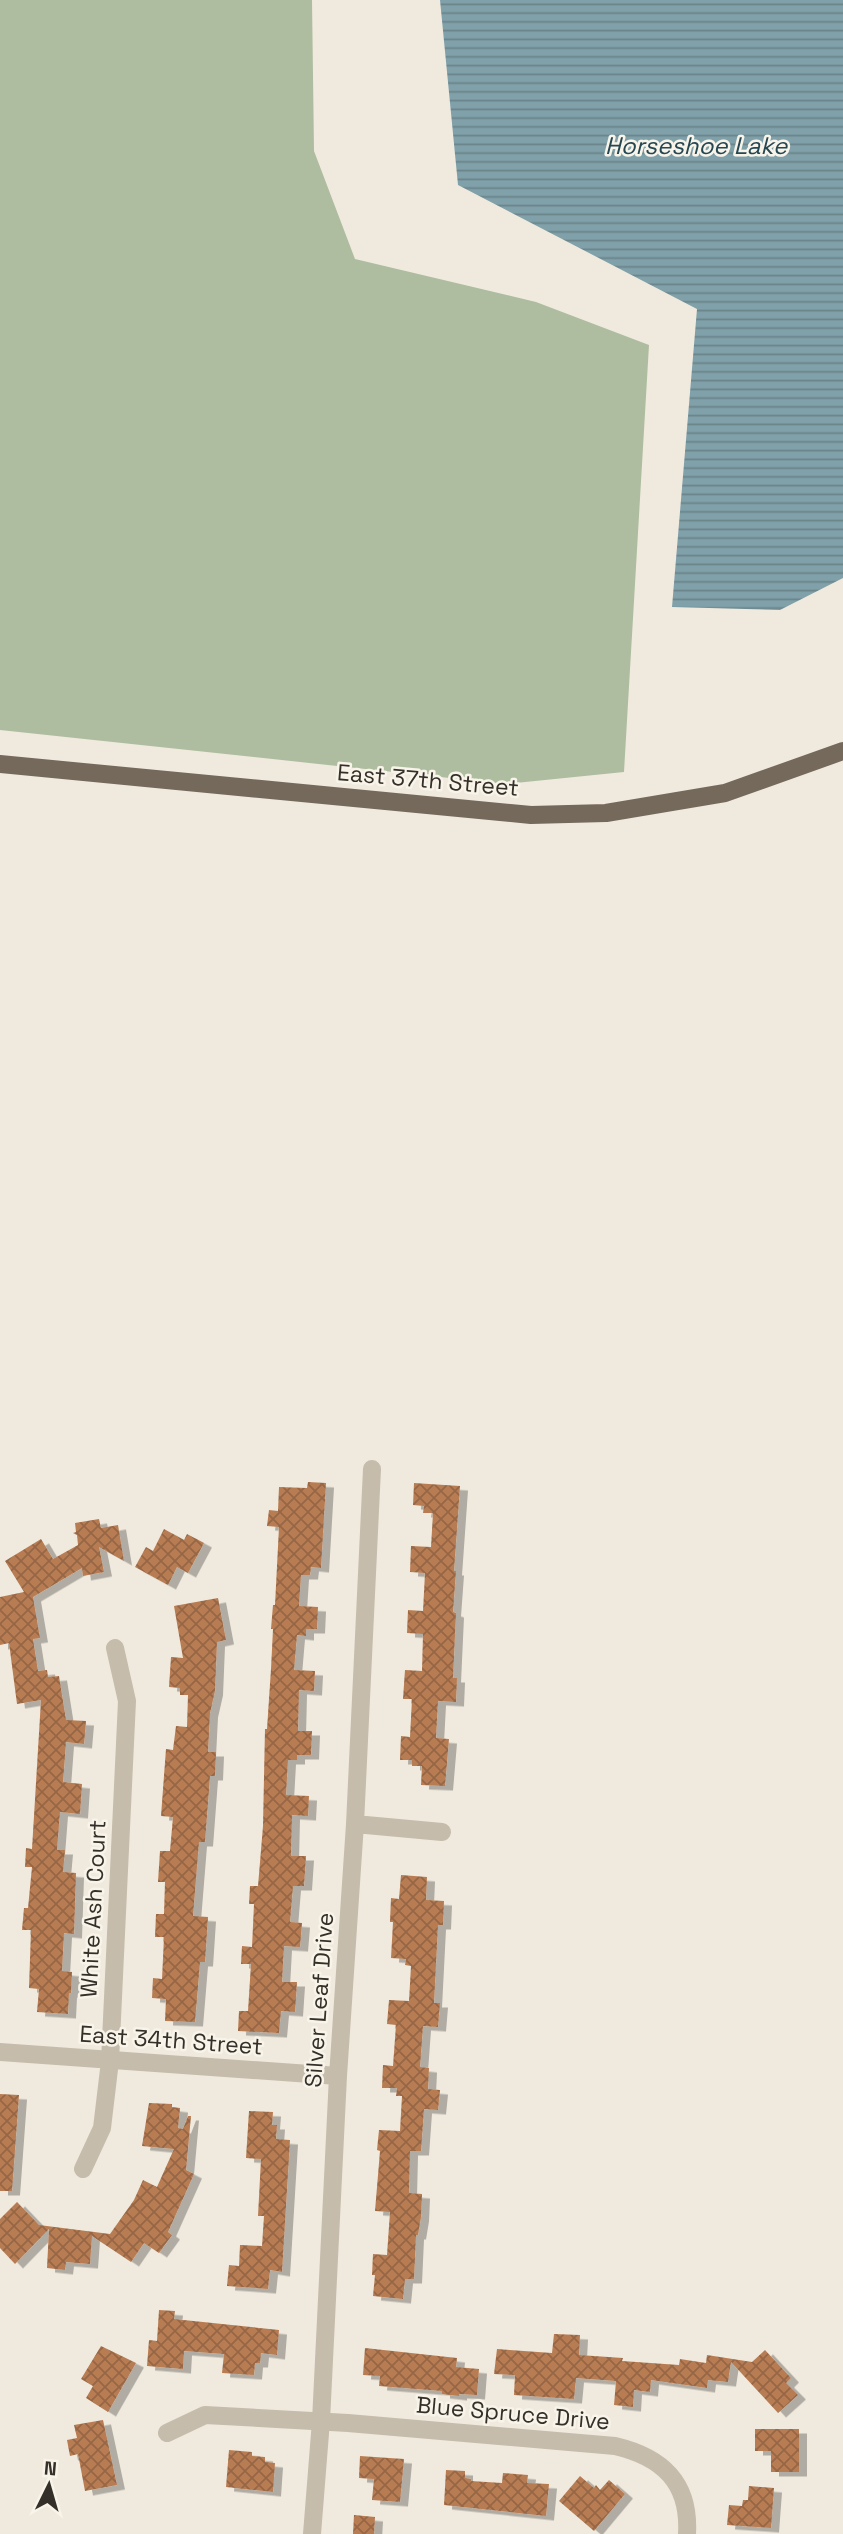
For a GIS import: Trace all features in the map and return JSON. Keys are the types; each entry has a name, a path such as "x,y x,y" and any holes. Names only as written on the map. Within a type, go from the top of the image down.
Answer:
{"main road":[{"name":"East 37th Street","path":"0,764 531,814 569,814 606,813 725,793 843,751"}],"street":[{"name":"Silver Leaf Drive","path":"312,2534 321,2421 338,2076 355,1824 372,1469"},
{"name":"White Ash Court","path":"83,2169 102,2128 110,2061 127,1701 115,1648"},
{"path":"355,1824 442,1832"},
{"name":"East 34th Street","path":"0,2052 338,2076"},
{"name":"Blue Spruce Drive","path":"167,2433 205,2414 592,2442 649,2456 675,2479 686,2510 687,2534"}],"green space":[{"path":"0,0 312,0 314,151 355,259 536,302 649,345 624,772 506,784 0,730"}],"water":[{"name":"Horseshoe Lake","path":"440,0 843,0 843,578 780,610 672,607 697,309 458,185"}],"building":[{"path":"308,1482 326,1483 321,1568 311,1567 310,1575 301,1575 299,1606 318,1607 317,1629 306,1629 306,1636 297,1635 294,1670 315,1671 314,1691 299,1690 298,1731 312,1731 311,1755 297,1755 297,1760 288,1760 286,1795 309,1796 308,1816 292,1815 291,1856 306,1856 304,1886 293,1886 290,1922 302,1923 300,1947 284,1946 282,1982 297,1982 295,2012 281,2011 279,2033 238,2031 239,2011 248,2011 251,1964 241,1964 242,1946 252,1947 254,1904 249,1904 250,1886 258,1886 263,1826 265,1729 279,1527 267,1526 269,1510 278,1511 279,1487 307,1488"},
{"path":"414,1483 460,1486 453,1612 456,1613 453,1678 457,1678 456,1702 438,1701 436,1738 449,1739 445,1786 421,1785 422,1766 412,1766 412,1760 400,1760 401,1736 410,1737 412,1699 403,1699 405,1670 422,1671 423,1634 407,1633 408,1610 423,1611 425,1573 410,1572 411,1546 431,1547 433,1513 423,1513 424,1506 413,1505"},
{"path":"99,1519 101,1528 118,1525 124,1561 99,1547 104,1572 83,1576 82,1568 33,1597 40,1638 33,1639 38,1671 47,1670 48,1677 59,1676 66,1720 86,1721 84,1744 66,1742 63,1782 82,1784 80,1814 60,1812 57,1850 65,1850 63,1872 76,1873 74,1934 64,1933 62,1971 72,1972 68,2014 37,2012 39,1989 29,1988 31,1930 22,1930 24,1908 28,1908 32,1867 25,1867 26,1848 32,1849 41,1700 17,1704 9,1643 0,1645 0,1597 24,1592 5,1561 41,1539 53,1559 78,1545 77,1535 73,1533 76,1532 75,1523"},
{"path":"164,1529 184,1540 187,1534 204,1543 188,1573 177,1567 168,1585 135,1567 146,1547 153,1551"},
{"path":"218,1598 226,1640 217,1642 208,1752 216,1752 215,1776 210,1776 205,1842 199,1842 193,1916 208,1917 205,1962 200,1962 195,2022 165,2021 166,1999 152,1998 153,1978 162,1979 164,1937 155,1937 156,1914 164,1914 165,1882 158,1882 160,1851 170,1851 173,1817 161,1816 166,1749 173,1750 176,1726 187,1727 188,1695 180,1695 180,1688 169,1687 171,1657 183,1658 174,1606"},
{"path":"401,1875 427,1877 426,1900 444,1901 443,1925 438,1925 434,2003 440,2003 438,2027 423,2026 420,2067 429,2068 428,2089 440,2090 438,2110 424,2109 421,2151 410,2151 409,2193 422,2194 421,2217 416,2235 414,2279 405,2279 403,2299 373,2296 375,2275 372,2275 373,2254 387,2255 390,2212 375,2211 379,2130 400,2131 402,2096 396,2096 397,2088 382,2088 383,2065 393,2066 396,2025 387,2024 389,2000 409,2001 411,1966 405,1965 406,1959 391,1958 391,1898 399,1899"},
{"path":"0,2094 19,2095 12,2191 0,2191"},
{"path":"149,2103 172,2104 172,2107 180,2108 178,2128 183,2129 188,2116 191,2116 186,2170 194,2174 168,2232 172,2235 159,2253 144,2243 131,2262 92,2236 90,2264 66,2262 65,2270 47,2268 49,2229 15,2264 0,2248 0,2219 17,2202 39,2225 110,2234 134,2200 143,2180 157,2187 174,2149 142,2146"},
{"path":"249,2111 273,2112 272,2125 277,2125 276,2139 290,2140 282,2272 270,2270 268,2289 227,2286 229,2265 239,2266 240,2245 262,2246 264,2216 258,2216 261,2159 246,2158"},
{"path":"159,2310 175,2311 174,2319 279,2330 277,2355 261,2353 260,2363 255,2363 254,2375 222,2373 224,2354 184,2351 183,2369 147,2366 149,2340 157,2341"},
{"path":"554,2334 580,2335 579,2355 623,2358 622,2361 679,2365 680,2359 706,2363 707,2355 752,2362 765,2350 791,2378 786,2383 798,2395 778,2413 731,2362 728,2382 708,2380 707,2388 651,2380 650,2392 634,2390 633,2407 614,2405 616,2381 576,2378 574,2399 514,2395 515,2375 494,2374 497,2349 552,2353"},
{"path":"101,2346 136,2363 108,2412 86,2398 93,2386 81,2379"},
{"path":"365,2348 457,2358 456,2367 479,2369 477,2395 459,2396 442,2394 442,2391 379,2386 380,2376 363,2375"},
{"path":"103,2420 117,2485 85,2491 78,2454 70,2456 67,2440 77,2438 74,2425"},
{"path":"755,2429 799,2429 799,2472 771,2472 771,2451 755,2451"},
{"path":"229,2450 252,2452 252,2456 265,2457 265,2462 275,2463 273,2492 226,2487"},
{"path":"360,2456 404,2459 400,2502 372,2500 374,2479 359,2478"},
{"path":"446,2470 465,2471 465,2478 471,2481 502,2483 503,2473 528,2475 527,2483 549,2484 546,2516 444,2505"},
{"path":"580,2476 600,2490 609,2480 625,2494 594,2531 559,2501"},
{"path":"749,2486 774,2488 771,2528 727,2525 729,2505 742,2506 743,2500 748,2500"},
{"path":"354,2515 375,2517 374,2534 353,2534"}]}
